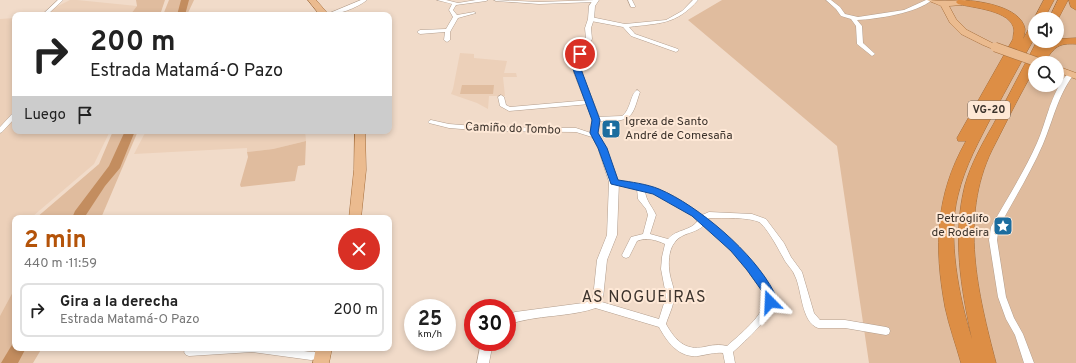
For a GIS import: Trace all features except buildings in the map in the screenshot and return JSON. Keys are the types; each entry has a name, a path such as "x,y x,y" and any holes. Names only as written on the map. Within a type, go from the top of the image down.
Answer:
{"highway":[{"path":"1043,12 1049,0"},
{"path":"1058,12 1064,0"},
{"path":"1074,0 1076,7"},
{"path":"950,196 948,180 961,143 979,107 1018,39 1020,32 1016,22 1001,11 987,6 961,1"},
{"name":"VG-20","path":"970,363 954,308 948,266 946,233 950,196 963,158 1028,40"},
{"path":"1043,56 1051,44 1062,41 1076,41"},
{"name":"VG-20","path":"987,363 974,310 967,252 968,211 972,187 981,160 1038,48"},
{"path":"1018,88 1028,82"}],"main road":[{"path":"312,0 323,12"},
{"path":"930,0 944,4 955,4 961,1"},
{"path":"944,4 952,21 963,32 1028,59"},
{"path":"355,215 360,170 360,134"}],"street":[{"path":"47,12 61,0"},
{"path":"335,12 365,0"},
{"path":"439,0 455,3 486,0"},
{"path":"496,0 539,3 595,0 592,6 591,19 588,28 589,40 579,56 577,63 578,72 596,120 594,130 595,136 602,148 614,182 612,235 602,260 598,298 595,304"},
{"path":"630,0 633,6"},
{"path":"591,19 625,26 667,21 684,12 696,0"},
{"path":"828,0 838,8 843,15 853,18 879,16 905,11 922,5 930,0"},
{"path":"455,3 451,10 456,17"},
{"path":"447,40 448,30 456,17 474,13"},
{"path":"853,18 859,26 860,44 872,54"},
{"path":"625,26 631,34 676,50"},
{"path":"420,32 448,30"},
{"path":"1029,363 1019,334 1010,319 1002,297 993,233 994,227 1032,161 1060,90 1073,75"},
{"path":"596,120 619,120 625,118 630,112 637,92"},
{"path":"501,97 503,106 509,109 590,102"},
{"path":"0,131 12,117"},
{"name":"Camiño do Tombo","path":"431,122 449,126 487,129 576,130 595,136"},
{"path":"614,182 660,193 695,213 735,249 751,267 770,297 768,308 728,351"},
{"path":"641,189 642,199 652,215 646,235"},
{"path":"728,351 714,348 694,352 680,347 666,333 662,324 670,294 665,272 669,242 674,237 697,228 701,224 704,216 709,215 752,217 763,221 781,245 788,259 799,274 803,283 806,304 815,322 822,325 845,324 886,331"},
{"path":"626,255 634,239 646,235 669,242"},
{"path":"516,317 583,308 595,304 662,324"},
{"path":"189,352 205,351"},
{"path":"274,351 311,356 323,356"},
{"path":"483,363 485,351"},
{"path":"728,351 730,363"}],"shaded area":[{"path":"70,0 137,6 132,12 46,12"},
{"path":"136,0 165,0 161,12 132,12 137,6"},
{"path":"169,0 194,0 188,12 164,12"},
{"path":"722,0 1076,0 1076,363 869,363 837,146 688,20"},
{"path":"12,18 12,134 109,134 94,164 34,215 12,215 12,305 0,334 0,19"},
{"path":"460,53 474,54 474,58 507,61 504,73 516,73 517,77 503,77 505,96 489,96 488,109 477,103 451,94"},
{"path":"462,85 494,85 493,94 460,94"},
{"path":"112,134 137,134 102,215 40,215 99,164"},
{"path":"144,134 305,134 306,141 273,149 247,152 247,148 134,154"},
{"path":"306,141 305,165 298,166 295,181 241,187 240,185 248,157 247,152 273,149"},
{"path":"12,294 12,351 40,351 33,363 0,363 0,316"}],"waterway":[{"path":"182,12 185,0"},
{"path":"79,215 101,183 114,168 129,134"},
{"path":"9,363 16,351"}],"place":[{"name":"Igrexa de Santo André de Comesaña","path":"611,129"},
{"name":"Petróglifo de Rodeira","path":"1003,226"}],"district":[{"name":"AS NOGUEIRAS","path":"644,298"}],"route":[{"path":"580,54 577,60 577,69 596,120 594,133 602,148 614,182 656,191 695,213 735,249 751,267 768,292 770,302"}]}
